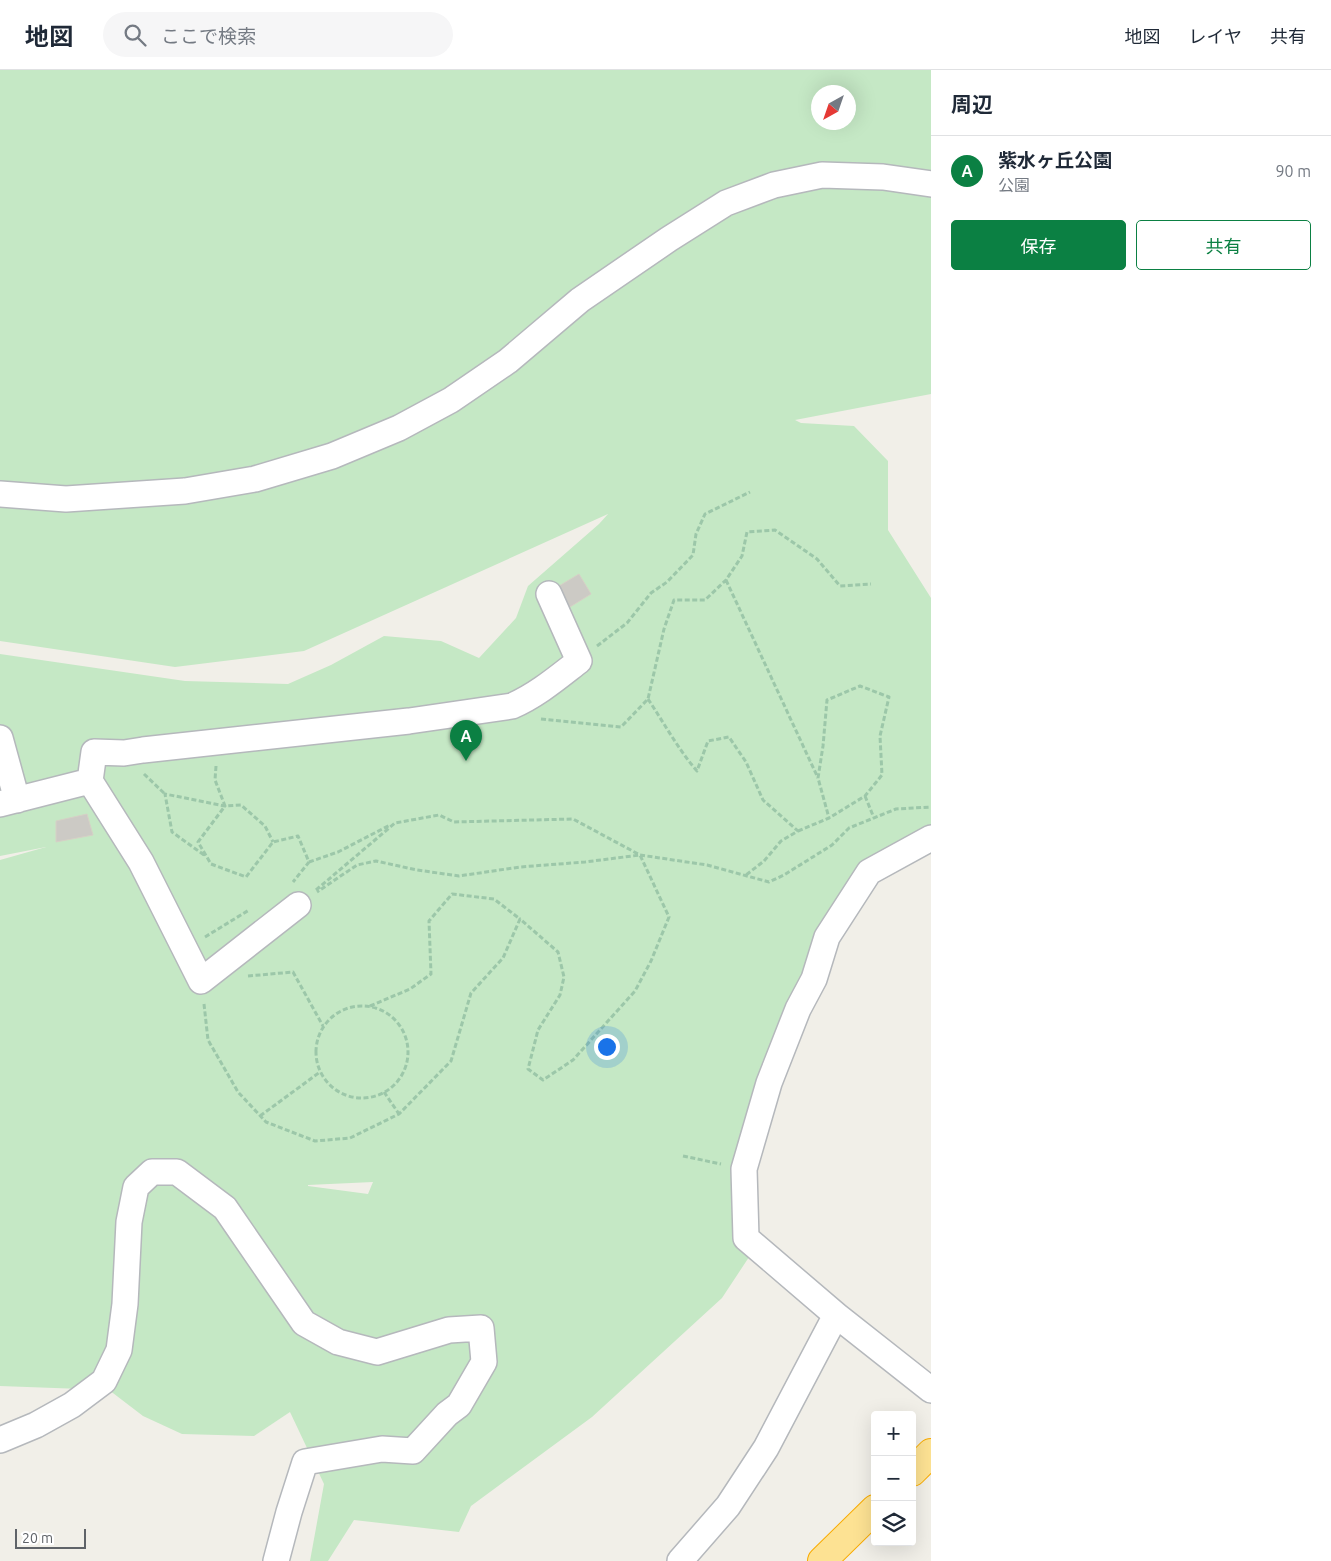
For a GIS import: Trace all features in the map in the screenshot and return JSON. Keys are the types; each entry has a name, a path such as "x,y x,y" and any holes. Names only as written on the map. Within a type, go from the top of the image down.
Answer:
{"highway":[{"path":"916,1468 931,1453"},
{"path":"822,1561 871,1513"}],"street":[{"path":"0,494 66,499 185,491 255,479 332,456 399,428 451,400 508,361 580,300 669,239 726,203 774,185 822,175 883,177 931,184"},
{"path":"294,896 201,980 140,862 90,780 94,752 124,753 409,721 512,706 544,688 579,660 549,594"},
{"path":"0,738 8,802 90,780"},
{"path":"931,838 869,872 827,937 814,979 798,1009 769,1083 744,1169 746,1238 836,1315 931,1390"},
{"path":"0,1440 36,1425 72,1405 104,1381 119,1350 125,1304 129,1222 136,1187 152,1172 177,1172 225,1208 304,1323 338,1342 377,1352 449,1330 482,1328 484,1362 459,1405 447,1414 413,1451 382,1449 304,1462 276,1561"},
{"path":"680,1561 728,1506 766,1448 836,1315"}],"path":[{"path":"579,660 626,623 651,593 667,582 693,555 696,534 705,514 750,492"},
{"path":"538,719 621,727 648,699 664,629 674,600 705,600 726,580 742,556 747,532 776,530 816,559 840,586 871,584"},
{"path":"726,580 818,778 829,818"},
{"path":"746,875 764,861 781,841 829,818 865,796 882,775 880,736 889,697 860,686 826,700 824,746 818,778"},
{"path":"648,699 672,734 682,754 697,771 708,741 729,737 746,762 762,800 798,832"},
{"path":"217,742 215,780 225,806"},
{"path":"207,857 172,832 165,794 225,806 241,805 255,815 265,826 272,842"},
{"path":"865,796 874,818"},
{"path":"225,806 198,842 211,864 246,877 272,842 298,836 309,862 294,896"},
{"path":"294,896 356,866 376,861 459,876 520,867 586,862 640,855 706,865 769,882 784,875 832,845 849,828 896,809 931,807"},
{"path":"309,862 338,852 395,823 439,815 454,822 573,819 640,855 669,917 651,961 635,991 573,1060 543,1080 528,1069 538,1030 560,995 564,978 558,952 494,899 452,894 429,921 431,974 410,989 369,1006"},
{"path":"294,896 395,823"},
{"path":"186,950 251,909"},
{"path":"201,980 208,1040 238,1092 260,1116 266,1122 315,1141 350,1138 399,1114 451,1061 471,993 503,958 520,919"},
{"path":"247,976 293,972 323,1026"},
{"path":"356,1006 369,1006 384,1011 397,1021 405,1034 409,1050 406,1065 400,1079 384,1092 374,1096 358,1098 343,1094 330,1084 320,1072 316,1056 317,1041 323,1026 332,1016 344,1009 356,1006"},
{"path":"260,1116 320,1072"},
{"path":"384,1092 399,1114"},
{"path":"683,1156 744,1169"}],"green space":[{"path":"0,70 931,70 931,394 795,420 801,423 854,426 888,461 888,530 931,598 931,838 869,872 827,937 736,1197 753,1251 722,1298 592,1417 471,1506 459,1532 354,1520 328,1561 310,1561 324,1484 290,1412 254,1436 182,1434 143,1416 109,1390 0,1386 0,860 46,847 0,856 0,654 185,681 288,684 331,665 384,636 441,641 479,658 516,618 528,586 608,514 304,651 175,667 0,641","holes":["373,1182 368,1194 308,1186 308,1185"]}],"building":[{"path":"579,574 591,594 565,610 554,589"},
{"path":"87,814 93,835 56,842 56,821"}],"place":[{"name":"紫水ヶ丘公園","path":"466,761"}]}
